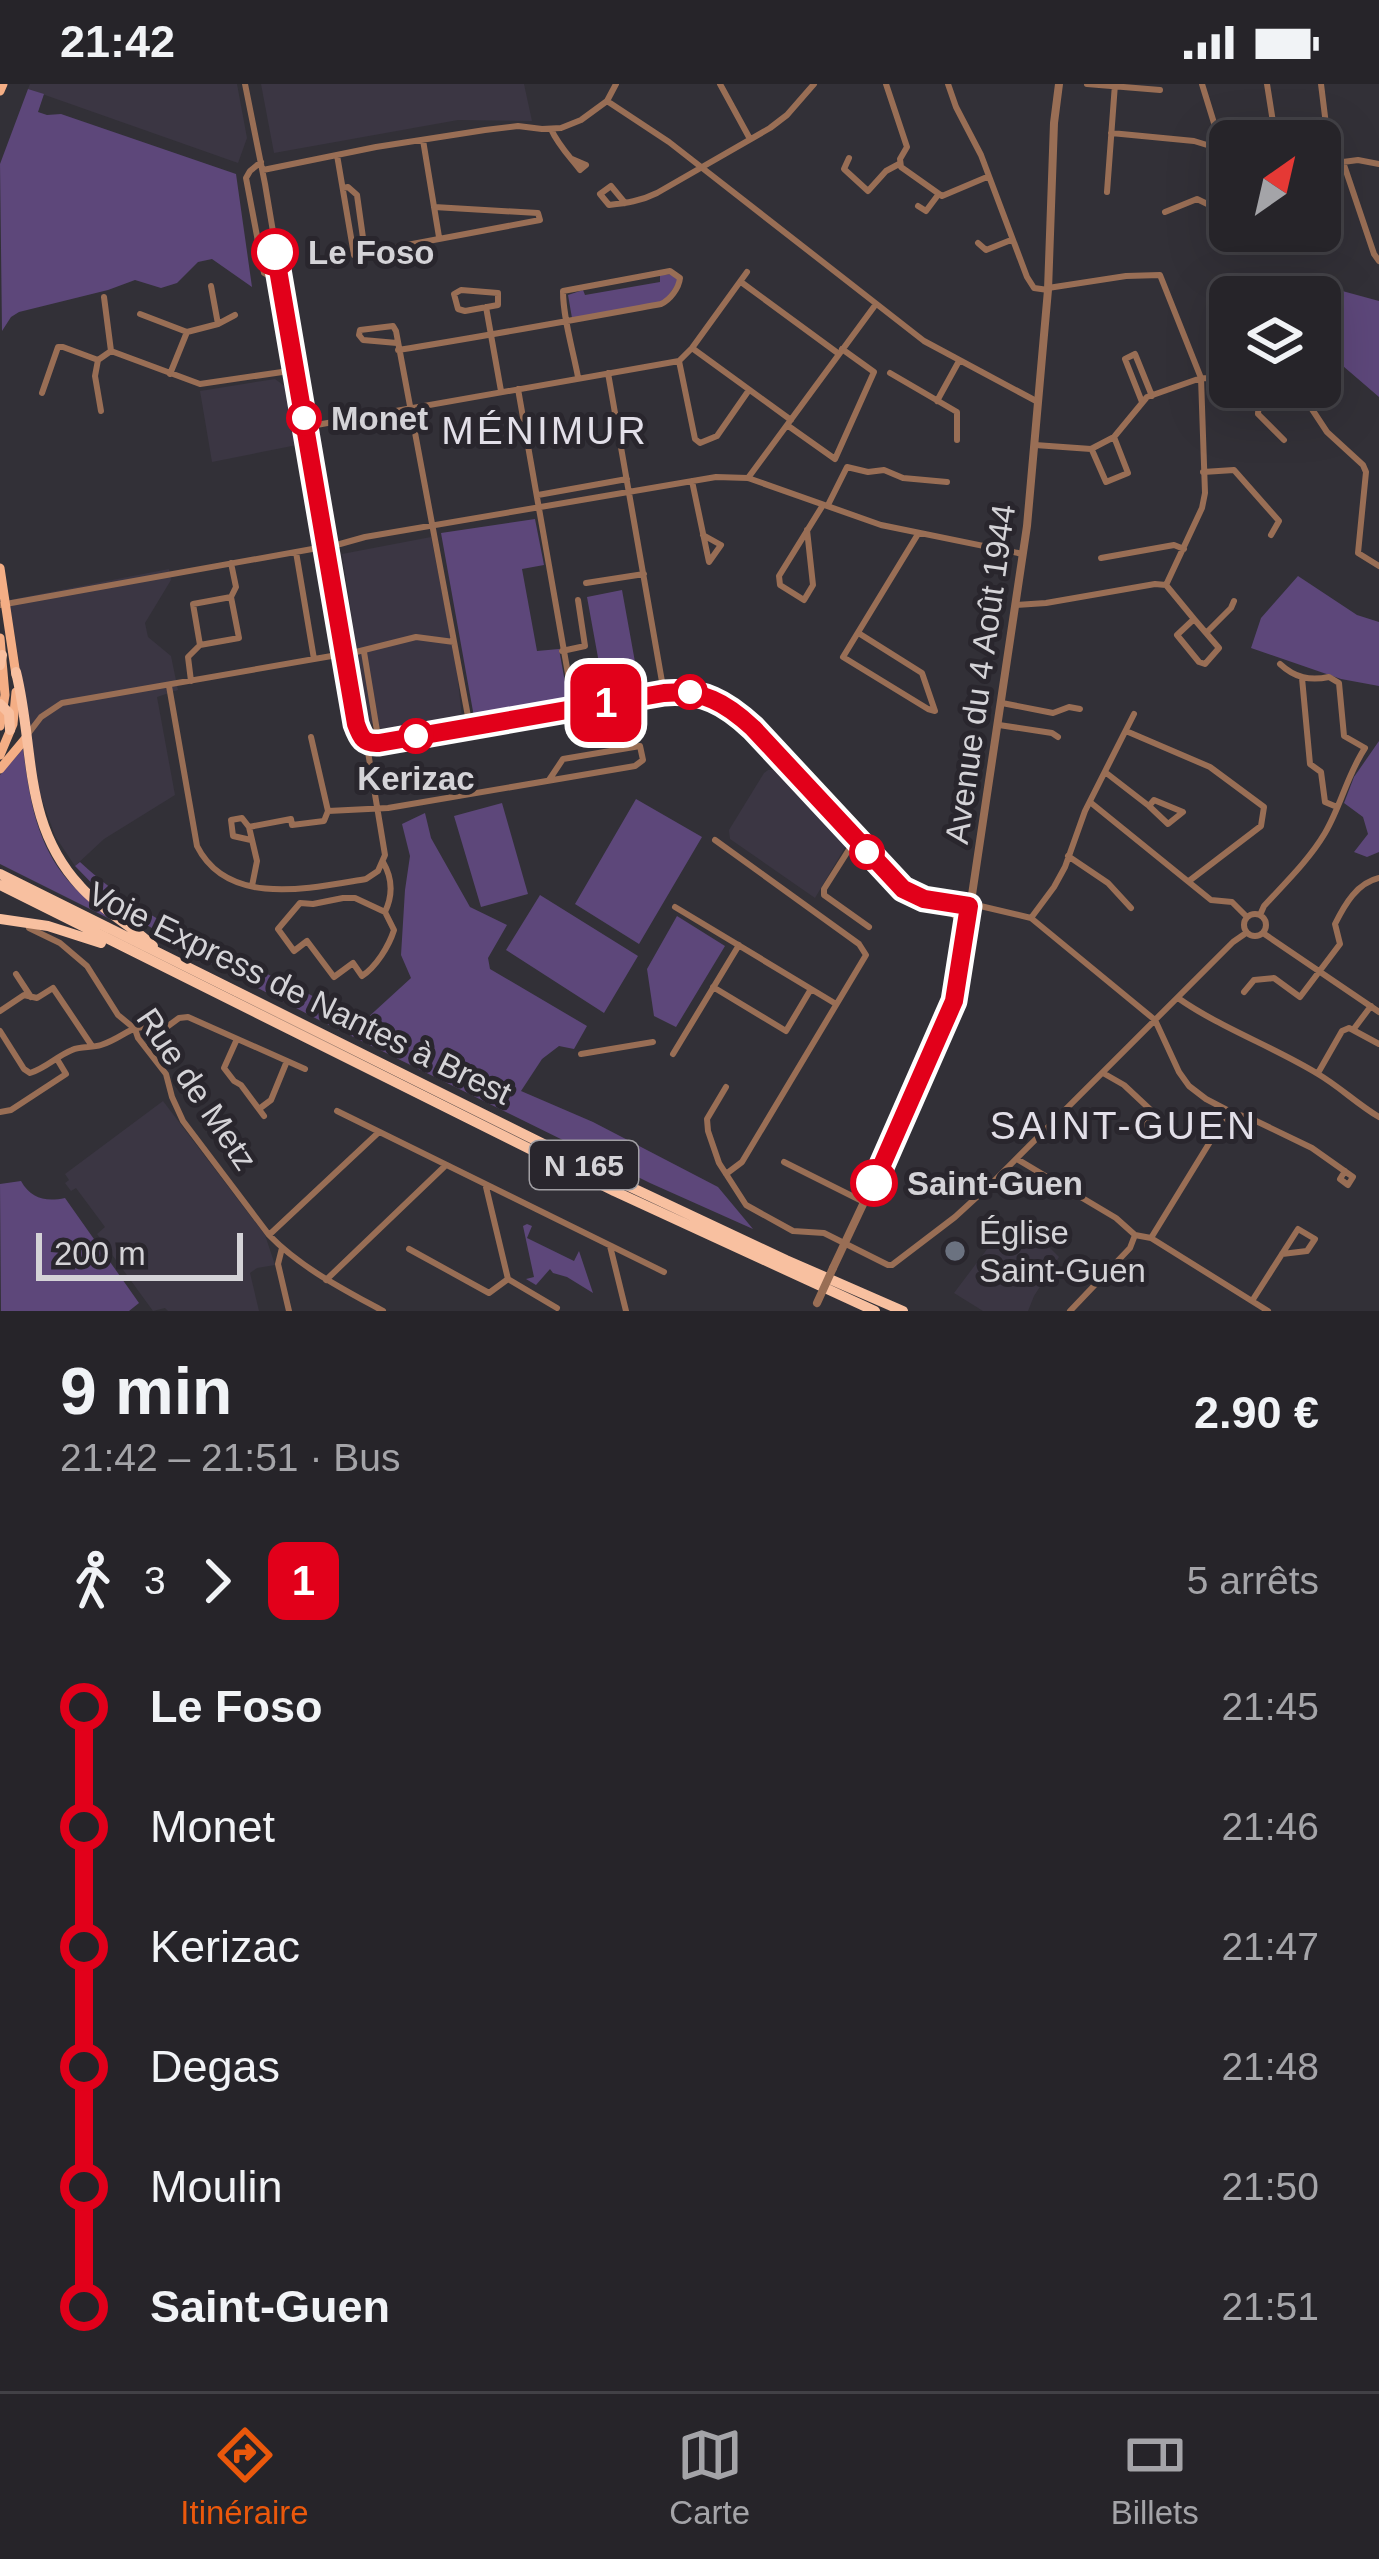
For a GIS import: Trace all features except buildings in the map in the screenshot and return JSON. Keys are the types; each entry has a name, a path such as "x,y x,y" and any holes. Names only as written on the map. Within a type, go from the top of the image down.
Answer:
{"highway":[{"path":"0,919 68,932 145,964 158,959 140,934 88,895 59,860 41,824 16,672"},
{"path":"2,705 9,713 5,728"},
{"name":"Voie Express de Nantes à Brest","path":"0,874 614,1191 875,1311"},
{"name":"Voie Express de Nantes à Brest","path":"0,885 622,1183 903,1311"}],"main road":[{"path":"0,568 16,672 16,713 5,728 0,755"},
{"path":"0,638 2,705"},
{"path":"0,769 26,738"}],"street":[{"path":"245,84 362,739 374,744 664,693 703,694 736,712 909,893 972,904"},
{"path":"280,282 264,273 246,178 250,171 518,126 551,129 581,120 607,101 616,84"},
{"path":"720,84 750,140"},
{"path":"849,158 844,169 868,191 886,170 899,164 907,147 886,84"},
{"path":"948,84 1030,284 1038,290 1160,275 1201,378 1203,472 1202,508 1166,585"},
{"name":"Avenue du 4 Août 1944","path":"816,1307 954,1001 1023,554 1048,289 1059,84"},
{"path":"1088,84 1160,90"},
{"path":"1202,84 1213,120"},
{"path":"1267,84 1273,120"},
{"path":"1321,84 1329,149 1343,162 1379,261"},
{"path":"626,203 657,194 750,140 787,115 811,85"},
{"path":"1107,192 1115,85"},
{"path":"607,101 702,168 924,341 1039,402"},
{"path":"551,129 572,159"},
{"path":"1111,133 1209,145"},
{"path":"423,140 440,238"},
{"path":"337,155 354,255 541,220 538,213 434,207"},
{"path":"1343,162 1379,164"},
{"path":"899,164 938,195 988,176"},
{"path":"918,206 926,212 938,195"},
{"path":"1165,212 1197,199 1209,205"},
{"path":"978,243 986,250 1011,240"},
{"path":"470,727 398,346 397,331 393,326 360,330 363,340 398,346 491,335 568,321 661,304 667,302 680,278 670,271 563,291 562,296 568,321 578,377"},
{"path":"305,427 679,362 747,272"},
{"path":"692,349 835,459 874,372 741,282"},
{"path":"211,286 218,324"},
{"path":"461,290 498,293 497,305 486,308 458,309 454,294 461,290"},
{"path":"104,297 111,350"},
{"path":"748,478 877,304"},
{"path":"486,308 501,392"},
{"path":"140,314 187,332 236,315"},
{"path":"170,374 187,332"},
{"path":"42,393 58,347 98,360"},
{"path":"111,350 207,385 296,370"},
{"path":"101,411 95,376 98,360 111,350"},
{"path":"1142,402 1125,359 1135,355 1153,395"},
{"path":"937,401 959,361"},
{"path":"679,362 695,439 700,443 717,436 748,390"},
{"path":"608,373 664,693"},
{"path":"890,373 957,412 957,440"},
{"path":"1035,445 1091,449 1114,437 1153,395 1209,378"},
{"path":"518,389 574,708"},
{"path":"1258,408 1258,414 1284,440"},
{"path":"1311,408 1327,432 1366,472 1358,554 1379,566"},
{"path":"1091,449 1106,482 1128,473 1114,437"},
{"path":"807,530 813,585 804,600 780,585 779,576 807,530 825,506 847,466 947,482"},
{"path":"1203,472 1234,470 1280,521 1271,535"},
{"path":"3,604 716,477 748,478 919,535 1023,554"},
{"path":"538,495 627,479"},
{"path":"692,481 703,535"},
{"path":"860,634 922,673 935,711 843,657 919,535"},
{"path":"1101,558 1174,545 1184,548"},
{"path":"296,552 314,659"},
{"path":"191,682 188,657 200,645 239,638 230,562"},
{"path":"586,584 644,574"},
{"path":"1016,605 1166,585 1219,648 1205,664 1177,635 1194,620"},
{"path":"200,645 194,604 231,597"},
{"path":"562,651 585,646 578,601"},
{"path":"1207,632 1234,601"},
{"path":"26,738 41,717 62,704 416,638 454,642"},
{"path":"170,686 197,846 204,860 221,875 252,886 297,890 366,879 378,871 385,855 368,752 374,744 364,651"},
{"path":"1260,916 1316,847 1365,748 1344,736 1339,683 1329,677 1302,678 1280,664"},
{"path":"1302,678 1310,764 1321,772 1325,802 1336,808"},
{"path":"1002,704 1053,713 1069,707 1080,710"},
{"path":"1030,918 1054,887 1134,714"},
{"path":"999,725 1058,737"},
{"path":"1126,731 1210,767 1264,807 1261,826 1189,881"},
{"path":"249,826 291,819 292,825 324,821 328,811 311,736"},
{"path":"328,811 420,803 635,766 643,760 640,746 563,759 549,780"},
{"path":"1105,772 1168,824 1183,812 1154,800 1149,806"},
{"path":"1090,802 1211,899 1232,902 1247,917"},
{"path":"252,841 233,836 232,820 242,818 249,826 257,862 252,886"},
{"path":"715,840 864,950 865,960 742,1162 725,1174"},
{"path":"855,840 824,895 868,927"},
{"path":"1068,856 1108,884 1131,908"},
{"path":"383,862 392,892 385,912"},
{"path":"1244,992 1254,980 1274,978 1300,997 1340,944 1335,924 1339,915 1360,885 1379,878"},
{"path":"297,890 301,903"},
{"path":"909,893 1030,918 1155,1020 1189,1086 1228,1111 1312,1148 1345,1171"},
{"path":"351,897 385,912 394,932 369,972 362,976 353,964 334,977 307,940 294,951 278,928 301,903 351,897"},
{"path":"934,901 966,926"},
{"path":"675,907 837,1005"},
{"path":"1263,933 1266,924 1260,916 1247,917 1246,933 1263,933 1375,1009 1353,1030"},
{"name":"Rue de Metz","path":"19,922 71,951 93,975 118,1015 135,1028 166,1074 183,1121 282,1248 326,1280 383,1311"},
{"path":"726,1087 707,1119 714,1152 751,1209 793,1231 824,1233 892,1265 955,1217 1017,1159 1246,933"},
{"path":"673,1054 739,945"},
{"path":"16,974 31,997"},
{"path":"713,987 786,1031 811,989"},
{"path":"0,1012 24,995 37,998 53,988 92,1046"},
{"path":"1178,998 1318,1073 1379,1117"},
{"path":"30,1073 74,1049 102,1045 147,1025 161,1030 188,1017 305,1069"},
{"path":"1318,1073 1342,1031 1349,1028 1379,1044"},
{"path":"0,1031 39,1092"},
{"path":"237,1039 224,1068 262,1113 287,1061"},
{"path":"581,1054 653,1042"},
{"path":"0,1112 11,1110 66,1074 57,1059"},
{"path":"1103,1073 1155,1114 1138,1134"},
{"path":"337,1111 664,1272"},
{"path":"1150,1238 1228,1111"},
{"path":"269,1234 379,1132"},
{"path":"1017,1159 1135,1235 1150,1238 1268,1311"},
{"path":"784,1162 864,1202"},
{"path":"326,1280 445,1165"},
{"path":"485,1186 508,1279 558,1310"},
{"path":"1252,1301 1282,1254 1298,1229 1315,1239 1307,1251 1282,1254"},
{"path":"1070,1311 1130,1248 1135,1235"},
{"path":"610,1246 626,1311"},
{"path":"282,1248 278,1264 289,1311"},
{"path":"409,1249 489,1294 508,1279"}],"shaded area":[{"path":"30,84 237,84 247,138 238,163 28,89"},
{"path":"261,84 524,84 532,121 458,120 274,153"},
{"path":"28,89 44,94 38,112 61,114 236,174 252,287 212,259 198,262 177,283 161,288 135,280 19,312 2,331 0,164"},
{"path":"672,274 677,283 660,302 572,318 568,295 660,282 660,275"},
{"path":"1341,291 1379,301 1379,397 1343,366"},
{"path":"275,379 286,387 297,445 212,462 200,391"},
{"path":"535,519 544,565 522,569 537,651 559,649 568,699 474,717 441,533"},
{"path":"431,537 462,718 380,729 368,721 342,554"},
{"path":"169,569 171,580 145,623 148,637 171,656 178,690 157,697 175,795 104,839 75,866 55,836 40,794 9,600"},
{"path":"1298,576 1357,615 1379,622 1379,686 1341,679 1251,648 1261,618"},
{"path":"622,590 635,662 599,663 587,597"},
{"path":"1379,741 1379,852 1367,857 1354,852 1368,834 1363,817 1344,803 1354,777"},
{"path":"23,749 33,806 52,857 75,888 110,919 0,864 0,775"},
{"path":"768,770 775,770 847,844 815,898 730,839 729,830"},
{"path":"636,799 702,837 639,944 575,904"},
{"path":"502,803 528,894 481,907 454,816"},
{"path":"425,813 431,838 470,907 507,925 488,958 490,969 587,1026 574,1049 559,1046 542,1059 521,1091 593,1122 718,1187 753,1229 650,1183 195,955 110,902 75,866 80,862 138,907 180,931 364,1021 411,978 401,955 410,856 402,824"},
{"path":"540,895 638,956 604,1013 506,950"},
{"path":"677,916 725,946 676,1027 654,1016 647,969"},
{"path":"163,1101 265,1235 275,1265 250,1273 259,1311 153,1311 97,1234 105,1227 76,1188 71,1191 65,1183 69,1180 65,1174"},
{"path":"21,1181 40,1198 65,1198 139,1303 129,1311 1,1311 0,1184"},
{"path":"1006,1224 1026,1241 1034,1232 1059,1257 1028,1311 983,1311 954,1293"},
{"path":"523,1226 532,1226 527,1238 574,1261 579,1251 593,1293 550,1269 536,1285 526,1279 534,1277"}],"bus line":[{"name":"1","path":"275,252 362,739 379,743 664,693 703,694 717,699 753,728 903,889 924,899 969,906 954,1001 874,1183"}],"place":[{"name":"Le Foso","path":"275,252"},
{"name":"Monet","path":"304,418"},
{"name":"Kerizac","path":"416,736"},
{"name":"Saint-Guen","path":"874,1183"},
{"name":"Église Saint-Guen","path":"955,1251"}],"district":[{"name":"MÉNIMUR","path":"545,430"},
{"name":"SAINT-GUEN","path":"1124,1125"}]}
